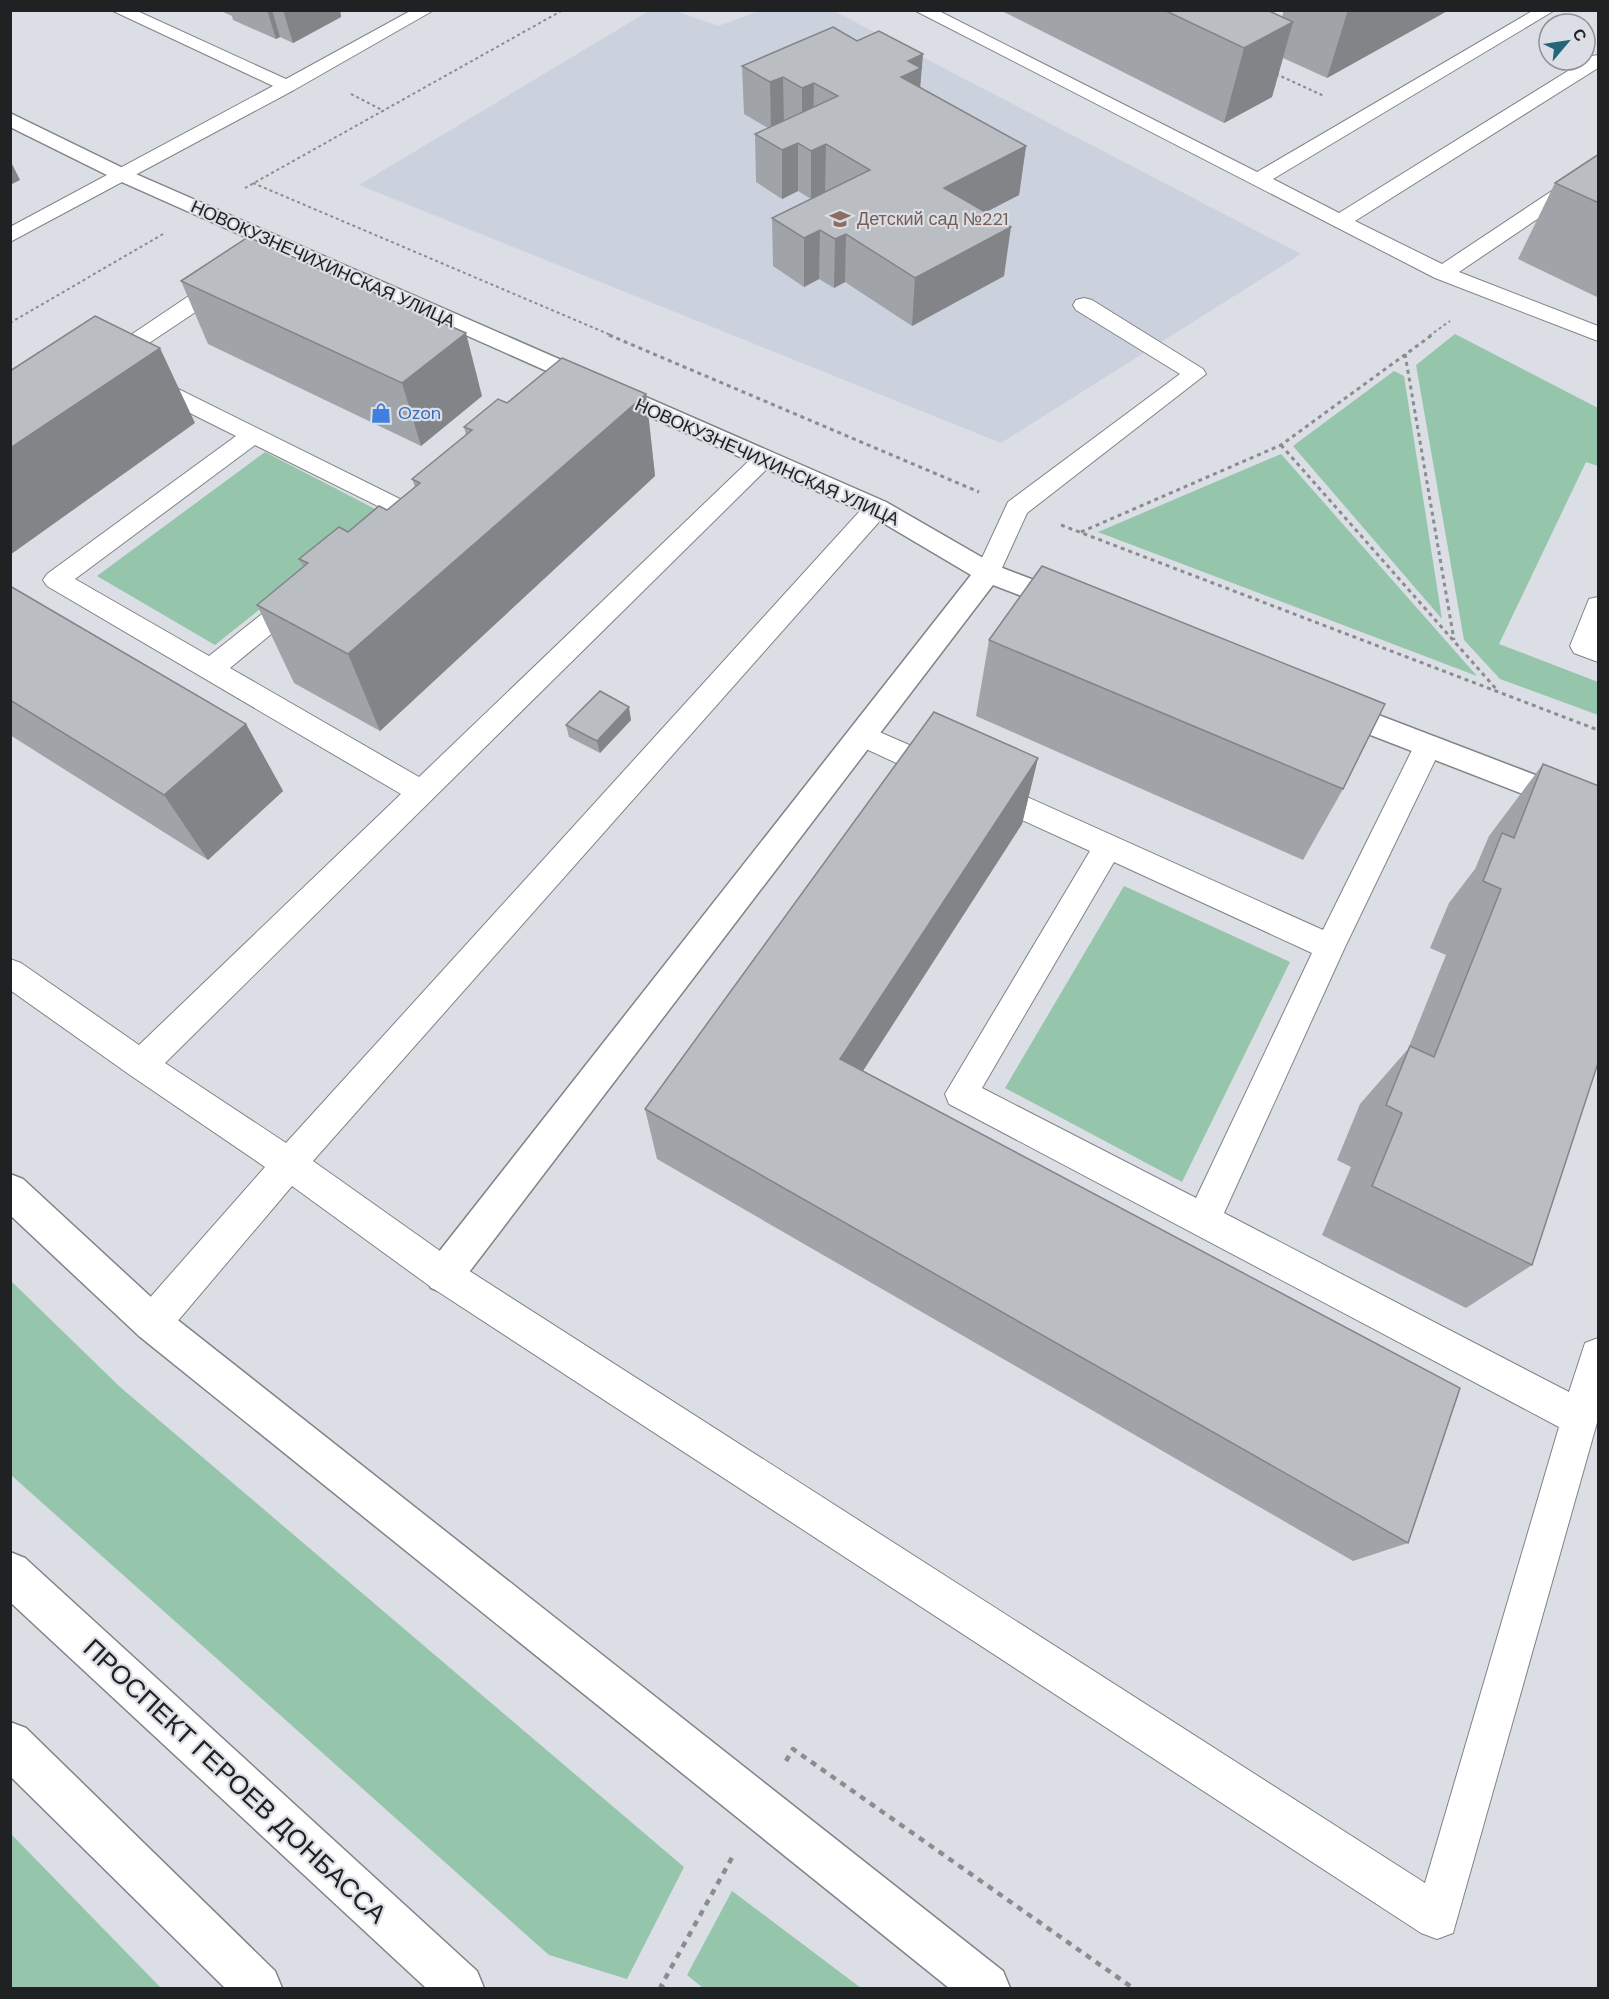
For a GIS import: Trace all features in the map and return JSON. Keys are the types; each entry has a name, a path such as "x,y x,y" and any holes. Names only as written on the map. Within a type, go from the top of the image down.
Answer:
{"street":[{"name":"НОВОКУЗНЕЧИХИНСКАЯ УЛИЦА","path":"10,119 122,175 202,211 261,258 571,373 877,508 988,573 1098,616"},
{"path":"444,1275 988,573"},
{"path":"1307,698 1599,811"},
{"path":"10,1191 152,1323 986,1989"},
{"name":"ПРОСПЕКТ ГЕРОЕВ ДОНБАССА","path":"10,1573 460,1989"},
{"path":"10,1744 258,1989"}],"lane":[{"path":"119,10 288,86"},
{"path":"10,236 426,10"},
{"path":"922,10 1443,273 1599,334"},
{"path":"1257,180 1547,10"},
{"path":"1340,221 1599,60"},
{"path":"1443,273 1599,169"},
{"path":"261,258 97,368 253,435 397,519 443,481"},
{"path":"988,573 1017,508 1195,374 1084,304"},
{"path":"553,388 571,373"},
{"path":"253,435 56,580 421,792"},
{"path":"141,1065 765,459"},
{"path":"152,1323 289,1164 877,508"},
{"path":"210,670 317,584"},
{"path":"1599,606 1582,646 1599,652"},
{"path":"861,735 1330,947"},
{"path":"1203,1220 1330,947 1428,746"},
{"path":"1108,846 961,1094 1581,1418"},
{"path":"10,972 141,1065 289,1164 444,1275 1437,1917 1599,1356"}],"path":[{"path":"10,323 202,211 563,10"},
{"path":"1269,70 1366,116"},
{"path":"253,183 1017,508 1599,730"},
{"path":"1080,532 1281,445 1450,321"},
{"path":"1405,354 1454,642"},
{"path":"1281,445 1498,692"}],"shaded area":[{"name":"Детский сад №221","path":"649,11 676,11 718,26 759,11 834,11 1301,254 1001,443 359,185"}],"green space":[{"path":"1455,334 1598,408 1598,466 1586,462 1499,644 1598,682 1598,715 1500,679 1464,640 1416,365"},
{"path":"1394,371 1404,376 1442,619 1293,446"},
{"path":"265,452 381,512 215,645 97,576"},
{"path":"1281,454 1477,676 1098,532"},
{"path":"1124,886 1290,962 1182,1182 1005,1088"},
{"path":"11,1281 120,1387 684,1867 627,1979 549,1955 11,1475"},
{"path":"11,1834 161,1988 11,1988"},
{"path":"732,1891 861,1988 703,1988 687,1975"}],"building":[{"path":"1164,10 1267,10 1293,22 1244,48"},
{"path":"833,27 857,41 879,31 923,54 908,61 921,68 901,77 1026,146 944,188 1011,227 915,278 846,234 835,239 820,230 804,238 772,218 870,170 826,144 811,151 798,143 782,150 755,134 838,96 814,83 802,88 783,77 770,82 742,66"},
{"path":"1599,154 1599,203 1555,183"},
{"path":"248,237 466,333 402,383 181,281"},
{"path":"95,316 160,348 10,448 10,371"},
{"path":"562,358 646,394 348,654 257,605 308,563 299,559 339,527 348,532 379,506 387,510 420,483 412,479 472,430 464,427 498,399 507,403"},
{"path":"1042,566 1385,704 1343,789 989,640"},
{"path":"10,586 246,724 164,795 10,700"},
{"path":"600,691 629,707 597,741 566,725"},
{"path":"934,712 1038,758 840,1059 1460,1388 1408,1543 645,1109"},
{"path":"1543,764 1599,786 1599,1060 1532,1265 1372,1186 1402,1113 1386,1105 1410,1046 1434,1057 1501,889 1483,881 1502,833 1514,838"}],"place":[{"name":"Детский сад №221","path":"840,219"},
{"name":"Ozon","path":"381,413"}]}
